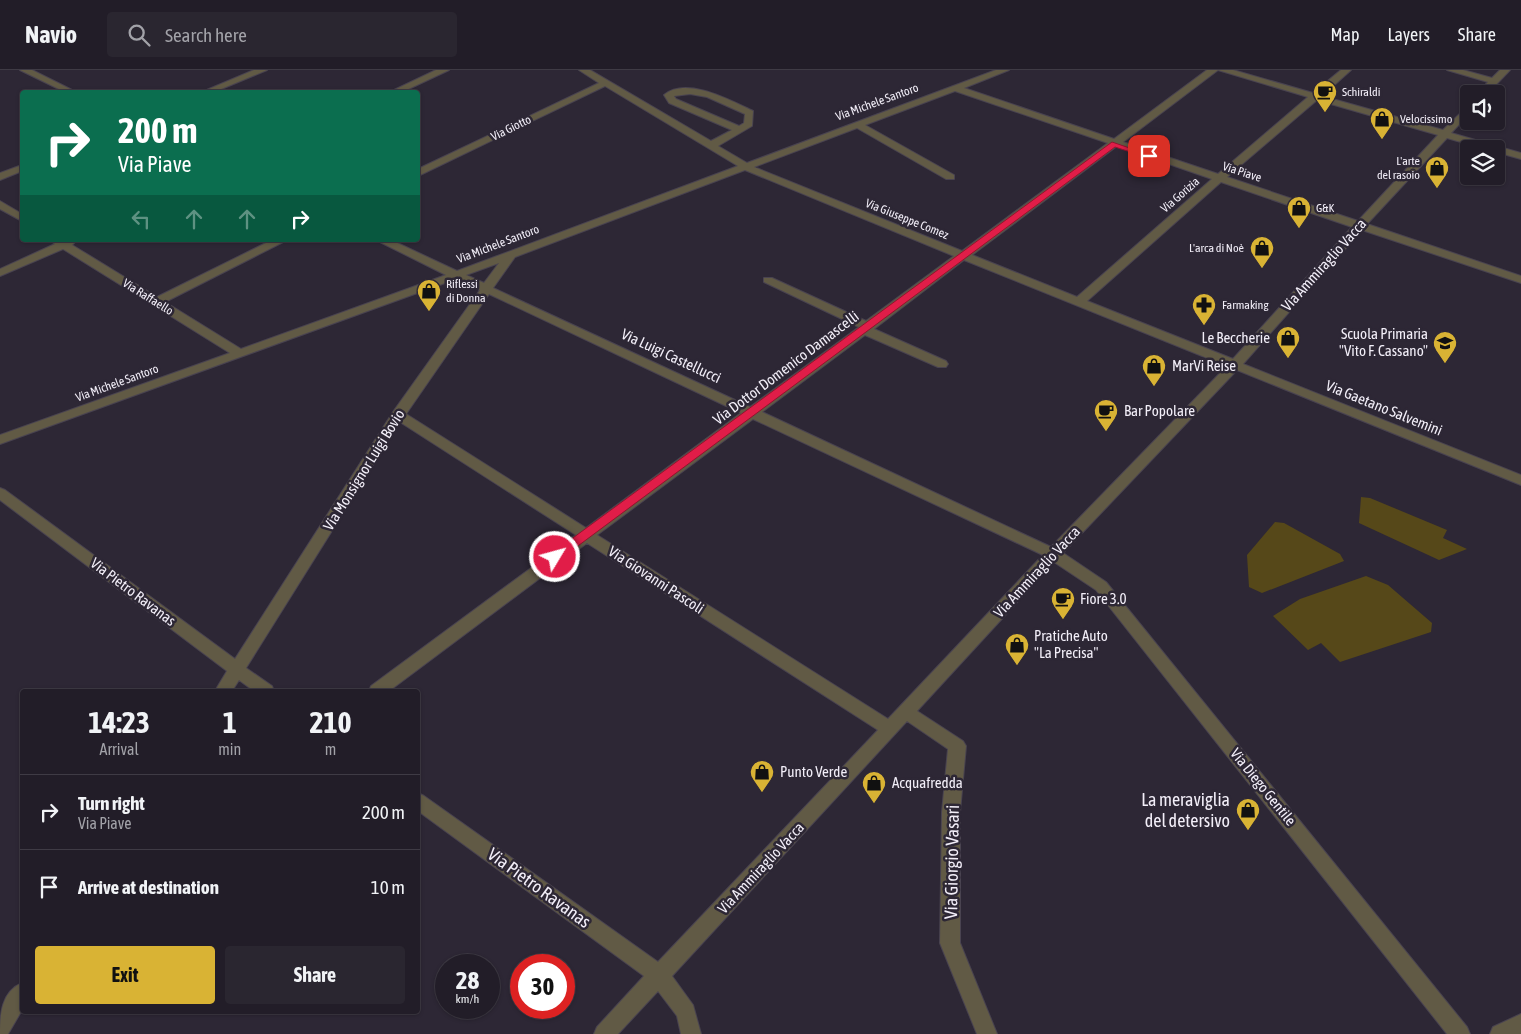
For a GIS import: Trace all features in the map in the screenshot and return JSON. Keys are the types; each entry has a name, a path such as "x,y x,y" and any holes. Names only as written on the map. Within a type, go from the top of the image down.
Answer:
{"street":[{"path":"25,70 67,90"},
{"path":"212,90 262,70"},
{"path":"399,90 444,70"},
{"name":"Via Giuseppe Comez","path":"584,70 742,166 1234,366"},
{"name":"Via Michele Santoro","path":"0,440 456,275 742,166 1004,70"},
{"name":"Via Dottor Domenico Damascelli","path":"380,689 1213,70"},
{"path":"1223,70 1521,156"},
{"name":"Via Gorizia","path":"1078,302 1346,70"},
{"path":"1452,70 1494,81"},
{"path":"1490,85 1505,70"},
{"name":"Via Giotto","path":"420,172 605,83"},
{"name":"Via Piave","path":"954,88 1114,144 1521,280"},
{"path":"709,146 739,130 749,124 750,113 707,94 692,90 679,90 668,95 672,101 739,130"},
{"name":"Via Ammiraglio Vacca","path":"604,1034 1053,554 1234,366 1359,226 1460,118"},
{"path":"856,124 950,177"},
{"path":"0,177 20,169"},
{"path":"0,204 20,217"},
{"path":"0,273 64,242"},
{"name":"Via Raffaello","path":"64,242 239,353"},
{"path":"156,302 277,242"},
{"name":"Via Luigi Castellucci","path":"386,242 754,412 1053,554"},
{"name":"Via Monsignor Luigi Bovio","path":"224,689 398,415 511,254"},
{"path":"768,280 942,364"},
{"name":"Via Gaetano Salvemini","path":"1234,366 1521,480"},
{"name":"Via Giovanni Pascoli","path":"398,415 890,729"},
{"name":"Via Pietro Ravanas","path":"0,493 263,689"},
{"name":"Via Diego Gentile","path":"1053,554 1101,586 1112,597 1460,1034"},
{"name":"Via Giorgio Vasari","path":"906,712 957,746 951,812 950,942 986,1034"},
{"name":"Via Pietro Ravanas","path":"420,802 660,976 686,1012 691,1034"},
{"path":"0,1027 20,996"},
{"path":"1500,1034 1521,1024"}],"shaded area":[{"path":"1361,497 1370,498 1447,530 1443,538 1467,549 1439,560 1359,523"},
{"path":"1275,522 1284,523 1340,554 1344,561 1262,593 1249,587 1247,555"},
{"path":"1366,576 1388,585 1432,623 1431,632 1340,662 1321,643 1308,650 1273,616 1300,599"}],"place":[{"name":"Schiraldi","path":"1325,113"},
{"name":"Velocissimo","path":"1382,140"},
{"name":"L'arte del rasoio","path":"1437,189"},
{"name":"G&K","path":"1299,229"},
{"name":"L'arca di Noè","path":"1262,269"},
{"name":"Riflessi di Donna","path":"429,312"},
{"name":"Farmaking","path":"1204,326"},
{"name":"Le Beccherie","path":"1288,359"},
{"name":"Scuola Primaria \"Vito F. Cassano\"","path":"1445,364"},
{"name":"MarVi Reise","path":"1154,387"},
{"name":"Bar Popolare","path":"1106,432"},
{"name":"Fiore 3.0","path":"1063,620"},
{"name":"Pratiche Auto \"La Precisa\"","path":"1017,666"},
{"name":"Punto Verde","path":"762,793"},
{"name":"Acquafredda","path":"874,804"},
{"name":"La meraviglia del detersivo","path":"1248,831"}],"route":[{"path":"555,557 754,412 1114,144 1149,156"}]}
